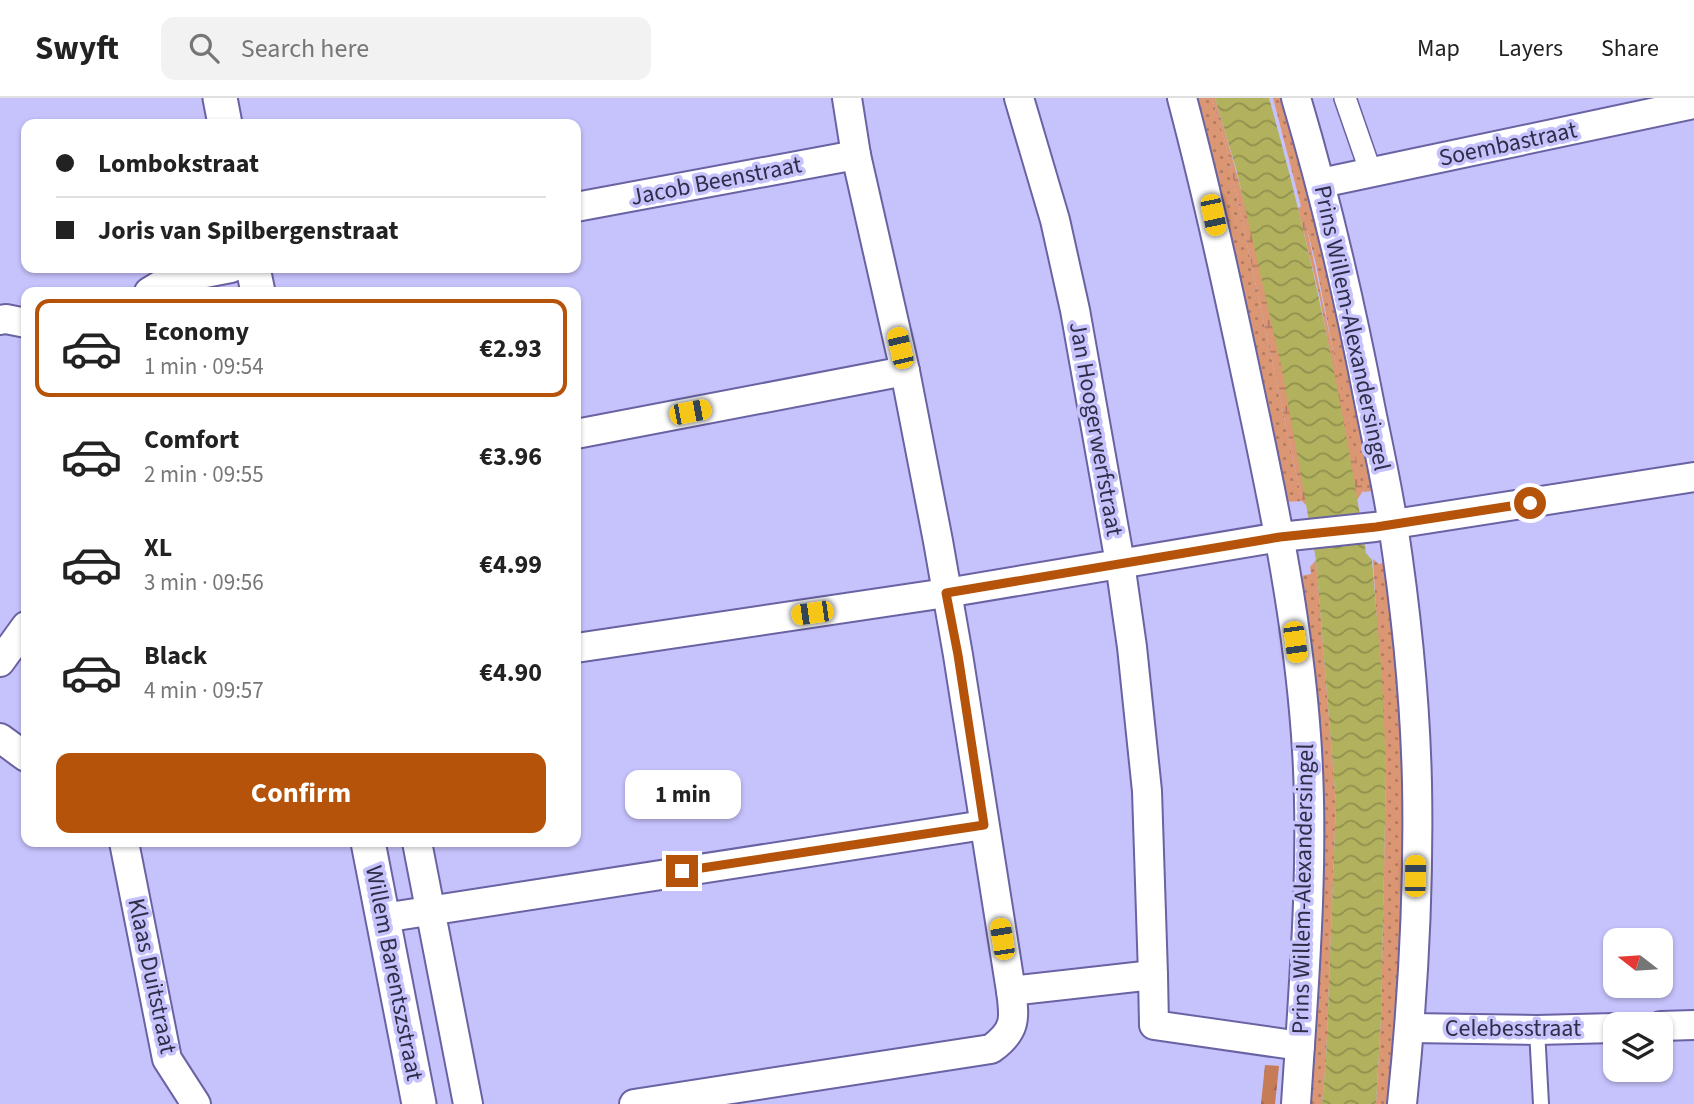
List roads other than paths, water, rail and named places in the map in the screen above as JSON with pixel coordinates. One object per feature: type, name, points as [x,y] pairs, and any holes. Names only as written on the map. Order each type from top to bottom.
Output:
[{"type":"street","points":[[220,98],[224,119]]},
{"type":"street","points":[[634,1104],[991,1049],[1004,1040],[1013,1024],[1011,991],[958,655],[905,371],[856,155],[847,98]]},
{"type":"street","name":"Jan Hoogerwerfstraat","points":[[1019,98],[1055,220],[1075,310],[1120,564],[1147,790],[1154,1025],[1300,1046]]},
{"type":"street","name":"Prins Willem-Alexandersingel","points":[[1182,98],[1292,536],[1306,736],[1309,840],[1306,944],[1296,1104]]},
{"type":"street","name":"Prins Willem-Alexandersingel","points":[[1296,98],[1321,183],[1362,366],[1384,526],[1409,658],[1417,783],[1410,1028],[1402,1104]]},
{"type":"street","points":[[1345,98],[1371,173]]},
{"type":"street","name":"Soembastraat","points":[[1321,183],[1694,104]]},
{"type":"street","name":"Jacob Beenstraat","points":[[581,206],[856,155]]},
{"type":"street","points":[[157,287],[169,280],[205,273]]},
{"type":"street","points":[[0,320],[21,322]]},
{"type":"street","points":[[581,433],[905,371]]},
{"type":"street","points":[[581,647],[946,593],[1292,536],[1384,526],[1694,477]]},
{"type":"street","points":[[0,662],[21,633]]},
{"type":"street","points":[[0,738],[21,753]]},
{"type":"street","points":[[383,918],[984,825]]},
{"type":"street","name":"Klaas Duitstraat","points":[[125,847],[167,1059],[196,1104]]},
{"type":"street","name":"Willem Barentszstraat","points":[[369,847],[419,1104]]},
{"type":"street","name":"Willem Barentszstraat","points":[[418,847],[468,1104]]},
{"type":"street","points":[[1011,991],[1153,975]]},
{"type":"street","points":[[1673,1026],[1694,1026]]},
{"type":"street","name":"Celebesstraat","points":[[1410,1028],[1603,1028]]},
{"type":"lane","points":[[1537,1030],[1542,1104]]},
{"type":"water","points":[[1215,98],[1269,98],[1312,267],[1347,438],[1366,553],[1372,560],[1382,678],[1386,770],[1381,1018],[1376,1104],[1322,1104],[1336,803],[1316,560],[1281,365],[1237,172]]}]
